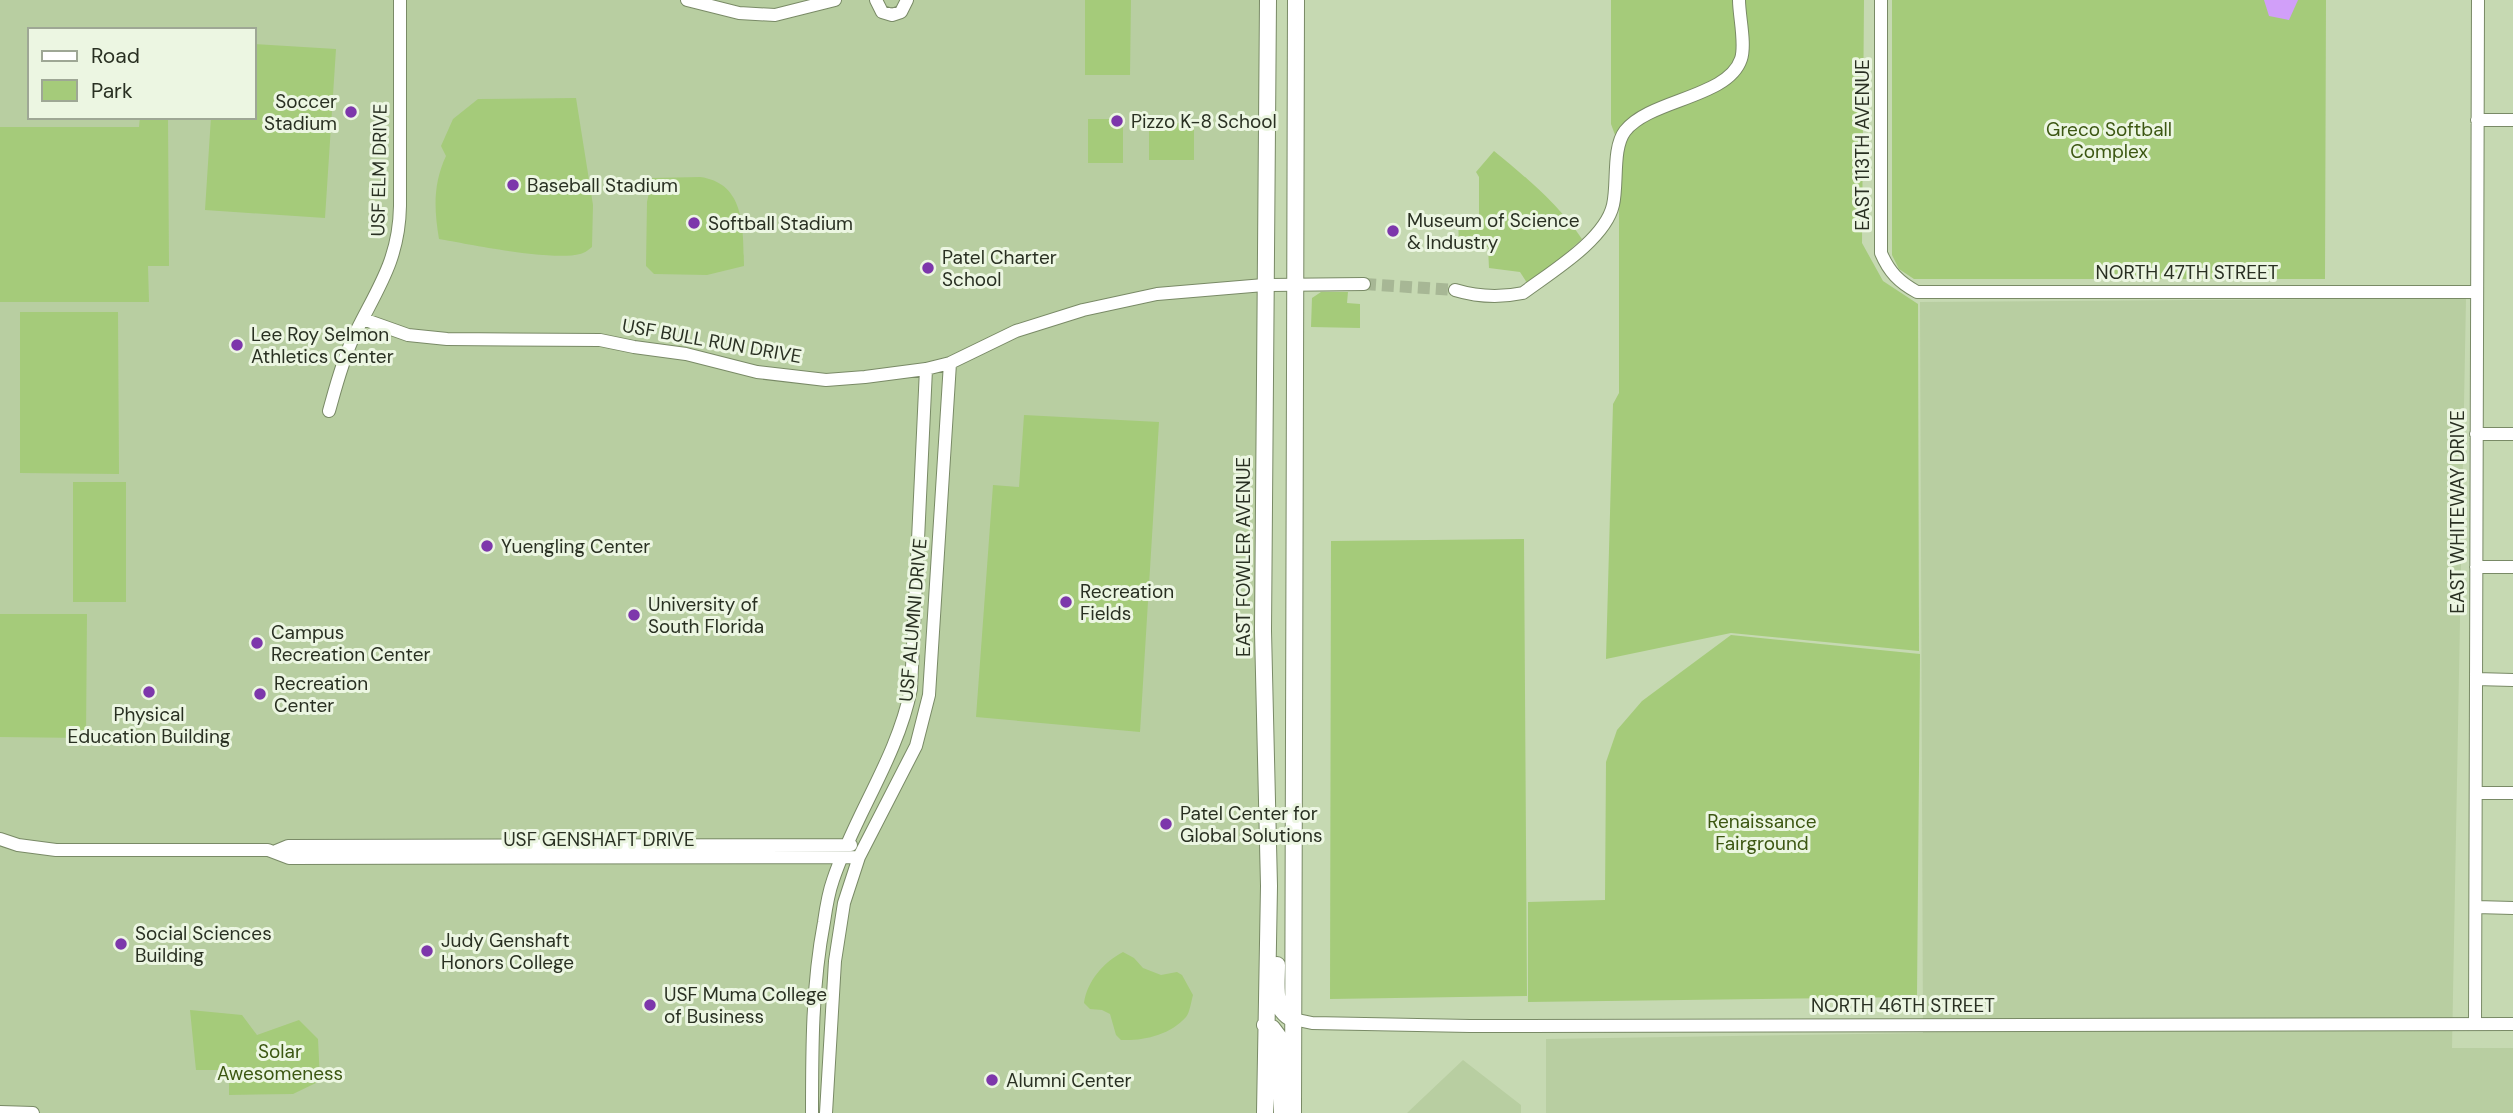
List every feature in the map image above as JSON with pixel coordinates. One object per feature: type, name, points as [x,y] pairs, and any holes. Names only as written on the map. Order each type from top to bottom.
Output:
[{"type":"main road","name":"EAST FOWLER AVENUE","points":[[1265,1113],[1269,886],[1263,631],[1268,0]]},
{"type":"main road","points":[[1293,1113],[1296,0]]},
{"type":"main road","points":[[1269,886],[1274,909],[1280,1009],[1293,1019]]},
{"type":"main road","points":[[1265,1025],[1273,1028],[1278,1036],[1282,1113]]},
{"type":"street","name":"USF ELM DRIVE","points":[[329,411],[342,362],[388,271],[400,227],[400,0]]},
{"type":"street","points":[[687,0],[738,13],[775,15],[835,0]]},
{"type":"street","points":[[876,0],[882,12],[891,15],[901,12],[908,0]]},
{"type":"street","points":[[1455,290],[1475,296],[1510,296],[1523,293],[1589,242],[1603,226],[1613,206],[1619,144],[1626,131],[1661,108],[1716,85],[1731,73],[1741,59],[1740,0]]},
{"type":"street","name":"EAST 113TH AVENUE","points":[[1881,0],[1881,253],[1887,267],[1901,283]]},
{"type":"street","name":"EAST WHITEWAY DRIVE","points":[[2475,1024],[2478,0]]},
{"type":"street","points":[[2477,120],[2513,120]]},
{"type":"street","name":"NORTH 47TH STREET","points":[[1901,283],[1917,292],[2476,292]]},
{"type":"street","name":"USF BULL RUN DRIVE","points":[[363,318],[408,335],[437,338],[600,340],[686,354],[783,376],[849,379],[926,369],[950,363],[1016,331],[1083,310],[1157,294],[1264,285],[1364,284]]},
{"type":"street","name":"USF ALUMNI DRIVE","points":[[826,1113],[838,934],[844,903],[859,857],[916,746],[929,695],[950,363]]},
{"type":"street","name":"USF ALUMNI DRIVE","points":[[813,1113],[813,1023],[817,962],[830,890],[844,852],[900,733],[911,689],[926,369]]},
{"type":"street","points":[[2476,434],[2513,434]]},
{"type":"street","points":[[2476,567],[2513,567]]},
{"type":"street","points":[[2476,680],[2513,680]]},
{"type":"street","points":[[2476,793],[2513,793]]},
{"type":"street","name":"USF GENSHAFT DRIVE","points":[[0,839],[18,845],[56,850],[276,851],[289,858],[339,852],[844,852],[859,857]]},
{"type":"street","points":[[844,852],[866,844]]},
{"type":"street","points":[[2476,907],[2513,908]]},
{"type":"street","name":"NORTH 46TH STREET","points":[[1293,1019],[1311,1023],[1470,1026],[2513,1024]]},
{"type":"street","points":[[0,1112],[33,1113]]},
{"type":"shaded area","name":"University of South Florida","points":[[0,0],[1269,0],[1266,1113],[0,1113]]},
{"type":"shaded area","points":[[2264,0],[2298,0],[2289,20],[2269,16]]},
{"type":"shaded area","points":[[2466,298],[2452,1048],[2513,1048],[2513,1113],[1546,1113],[1546,1039],[1923,1033],[1920,302]]},
{"type":"shaded area","points":[[1463,1060],[1521,1105],[1521,1113],[1407,1113]]},
{"type":"green space","points":[[1085,0],[1131,0],[1130,75],[1085,75]]},
{"type":"green space","points":[[1611,0],[1864,0],[1862,243],[1883,281],[1918,304],[1919,651],[1731,633],[1606,659],[1613,404],[1619,393],[1619,213],[1622,154],[1611,124]]},
{"type":"green space","name":"Greco Softball Complex","points":[[1892,0],[2326,0],[2325,279],[1914,279],[1899,269],[1892,255]]},
{"type":"green space","points":[[256,44],[336,49],[325,218],[205,210],[211,119],[256,119]]},
{"type":"green space","name":"Baseball Stadium","points":[[576,98],[593,205],[592,247],[583,253],[554,256],[439,239],[436,197],[446,156],[441,146],[453,119],[478,99]]},
{"type":"green space","points":[[140,119],[168,119],[169,266],[148,266],[149,302],[0,302],[0,127],[139,127]]},
{"type":"green space","points":[[1088,119],[1123,119],[1123,163],[1088,163]]},
{"type":"green space","points":[[1149,123],[1194,123],[1194,160],[1149,160]]},
{"type":"green space","points":[[1494,151],[1552,203],[1582,239],[1529,286],[1520,272],[1489,268],[1488,247],[1459,246],[1458,218],[1479,217],[1479,177],[1476,172]]},
{"type":"green space","name":"Softball Stadium","points":[[700,177],[715,181],[726,188],[734,198],[742,224],[744,266],[707,275],[654,274],[646,266],[647,202],[652,178]]},
{"type":"green space","points":[[1321,292],[1348,292],[1347,303],[1360,304],[1360,328],[1311,327],[1312,298]]},
{"type":"green space","points":[[20,312],[118,312],[119,474],[20,473]]},
{"type":"green space","name":"Recreation Fields","points":[[1024,415],[1159,422],[1140,732],[976,717],[993,485],[1019,487]]},
{"type":"green space","points":[[73,482],[126,482],[126,602],[73,602]]},
{"type":"green space","points":[[1524,539],[1527,996],[1330,999],[1331,541]]},
{"type":"green space","points":[[0,614],[87,614],[86,738],[0,737]]},
{"type":"green space","name":"Renaissance Fairground","points":[[1731,635],[1920,654],[1917,997],[1528,1002],[1528,902],[1605,900],[1606,762],[1617,730],[1642,701]]},
{"type":"green space","points":[[1123,952],[1134,958],[1143,968],[1161,975],[1177,972],[1182,975],[1193,995],[1187,1015],[1180,1023],[1156,1036],[1121,1040],[1116,1035],[1110,1014],[1090,1009],[1084,1003],[1089,987],[1098,973],[1109,961]]},
{"type":"green space","name":"Solar Awesomeness","points":[[190,1010],[242,1015],[257,1035],[299,1020],[318,1039],[320,1081],[293,1094],[229,1095],[229,1070],[196,1070]]},
{"type":"tunnel","points":[[1364,284],[1455,290]]},
{"type":"place","name":"Soccer Stadium","points":[[351,112]]},
{"type":"place","name":"Pizzo K-8 School","points":[[1117,121]]},
{"type":"place","name":"Baseball Stadium","points":[[513,185]]},
{"type":"place","name":"Softball Stadium","points":[[694,223]]},
{"type":"place","name":"Museum of Science & Industry","points":[[1393,231]]},
{"type":"place","name":"Patel Charter School","points":[[928,268]]},
{"type":"place","name":"Lee Roy Selmon Athletics Center","points":[[237,345]]},
{"type":"place","name":"Yuengling Center","points":[[487,546]]},
{"type":"place","name":"Recreation Fields","points":[[1066,602]]},
{"type":"place","name":"University of South Florida","points":[[634,615]]},
{"type":"place","name":"Campus Recreation Center","points":[[257,643]]},
{"type":"place","name":"Physical Education Building","points":[[149,692]]},
{"type":"place","name":"Recreation Center","points":[[260,694]]},
{"type":"place","name":"Patel Center for Global Solutions","points":[[1166,824]]},
{"type":"place","name":"Social Sciences Building","points":[[121,944]]},
{"type":"place","name":"Judy Genshaft Honors College","points":[[427,951]]},
{"type":"place","name":"USF Muma College of Business","points":[[650,1005]]},
{"type":"place","name":"Alumni Center","points":[[992,1080]]}]
